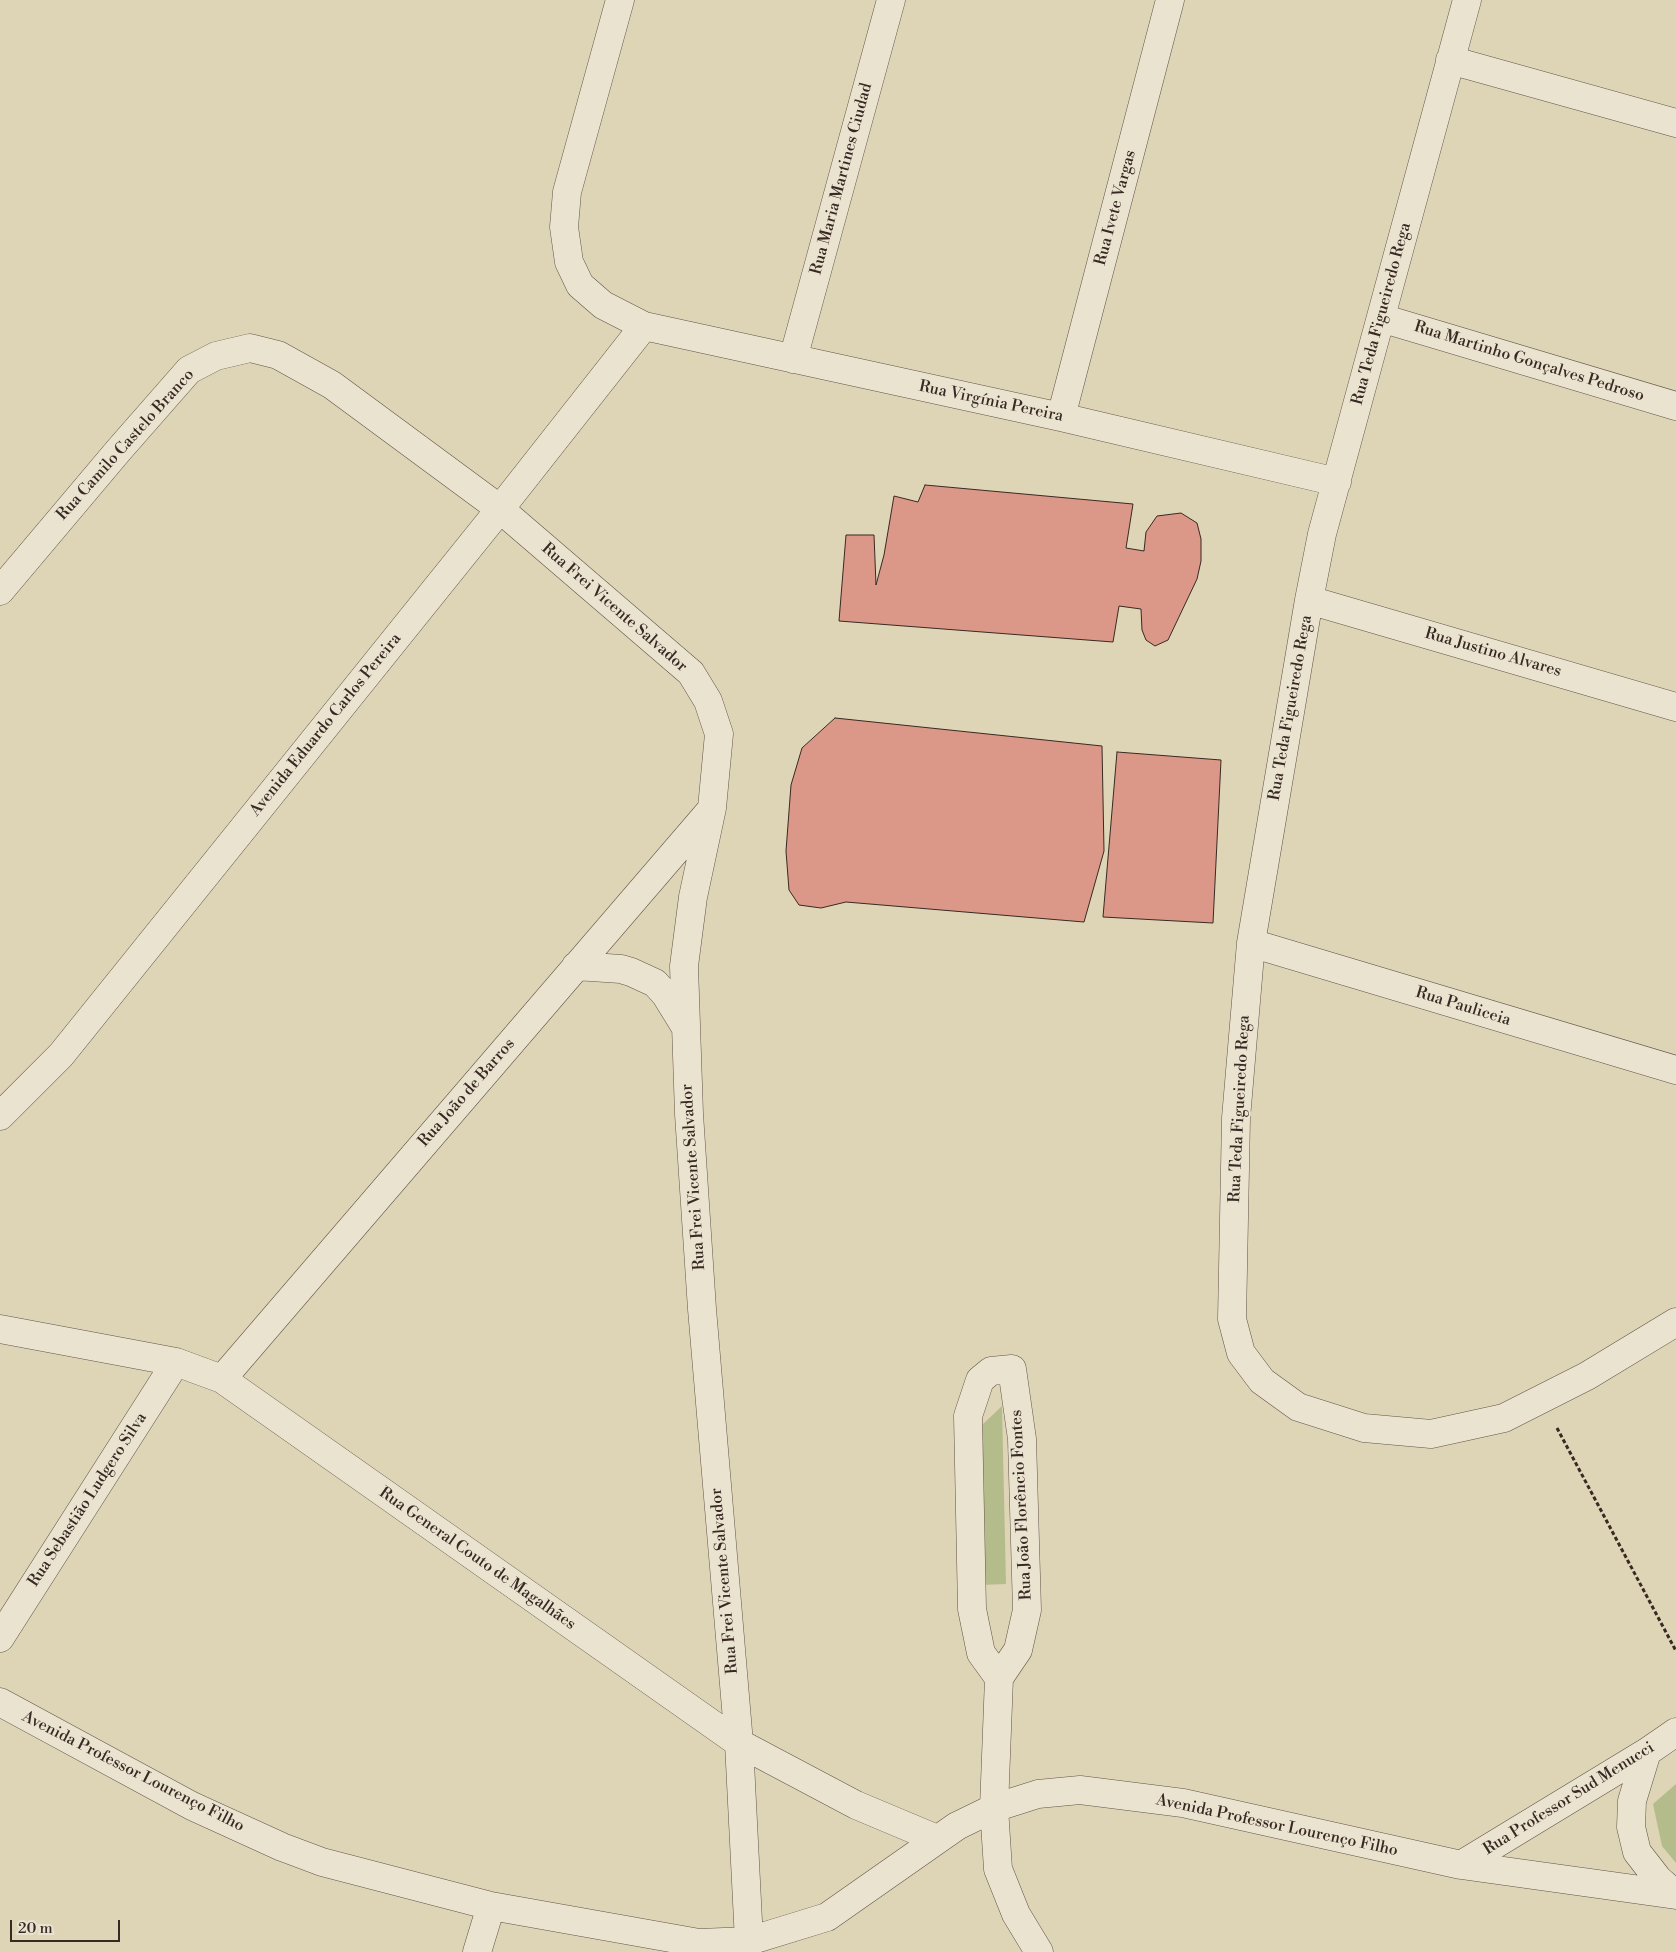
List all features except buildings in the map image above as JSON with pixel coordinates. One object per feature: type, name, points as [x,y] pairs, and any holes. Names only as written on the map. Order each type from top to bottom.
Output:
[{"type":"street","name":"Rua Virgínia Pereira","points":[[620,0],[567,192],[564,227],[569,262],[580,285],[602,305],[644,326],[1061,417],[1337,482]]},
{"type":"street","name":"Rua Maria Martines Ciudad","points":[[793,359],[891,0]]},
{"type":"street","name":"Rua Ivete Vargas","points":[[1061,417],[1170,0]]},
{"type":"street","name":"Rua Teda Figueiredo Rega","points":[[1467,0],[1322,534],[1309,600],[1251,943],[1236,1118],[1232,1320],[1241,1353],[1262,1381],[1298,1407],[1364,1428],[1431,1434],[1504,1418],[1587,1376],[1676,1322]]},
{"type":"street","points":[[1450,60],[1676,123]]},
{"type":"street","name":"Rua Martinho Gonçalves Pedroso","points":[[1381,318],[1676,406]]},
{"type":"street","name":"Avenida Eduardo Carlos Pereira","points":[[0,1116],[61,1054],[500,509],[644,326]]},
{"type":"street","name":"Rua Camilo Castelo Branco","points":[[0,591],[189,370],[216,356],[250,348],[278,355],[332,385],[500,509]]},
{"type":"street","name":"Rua Frei Vicente Salvador","points":[[500,509],[690,673],[708,701],[719,734],[712,808],[693,896],[684,966],[689,1114],[702,1309],[739,1743],[749,1941]]},
{"type":"street","name":"Rua Justino Alvares","points":[[1309,600],[1676,707]]},
{"type":"street","name":"Rua João de Barros","points":[[222,1379],[712,808]]},
{"type":"street","name":"Rua Pauliceia","points":[[1251,943],[1676,1070]]},
{"type":"street","points":[[576,966],[621,969],[655,983],[665,994],[687,1030]]},
{"type":"street","name":"Rua General Couto de Magalhães","points":[[0,1329],[176,1362],[222,1379],[739,1743],[856,1804],[936,1839]]},
{"type":"street","name":"Rua Sebastião Ludgero Silva","points":[[0,1638],[176,1362]]},
{"type":"street","name":"Rua João Florêncio Fontes","points":[[1012,1369],[1022,1439],[1027,1610],[1018,1650],[999,1678],[981,1653],[972,1609],[968,1416],[980,1380],[990,1371],[1012,1369]]},
{"type":"street","points":[[999,1678],[994,1808],[998,1869],[1016,1914],[1039,1952]]},
{"type":"street","name":"Avenida Professor Lourenço Filho","points":[[0,1702],[192,1806],[282,1847],[322,1862],[491,1906],[699,1943],[749,1941],[827,1916],[957,1826],[994,1808],[1038,1794],[1080,1790],[1183,1803],[1461,1865],[1676,1895]]},
{"type":"street","name":"Rua Professor Sud Menucci","points":[[1461,1865],[1647,1752],[1676,1732]]},
{"type":"street","points":[[1647,1752],[1632,1801],[1631,1827],[1637,1852],[1658,1879],[1676,1895]]},
{"type":"street","points":[[477,1952],[491,1906]]},
{"type":"path","points":[[1541,1399],[1676,1651]]},
{"type":"green space","points":[[1002,1406],[1006,1584],[981,1585],[976,1445],[982,1425]]},
{"type":"green space","points":[[1676,1784],[1676,1863],[1662,1846],[1653,1804]]}]
